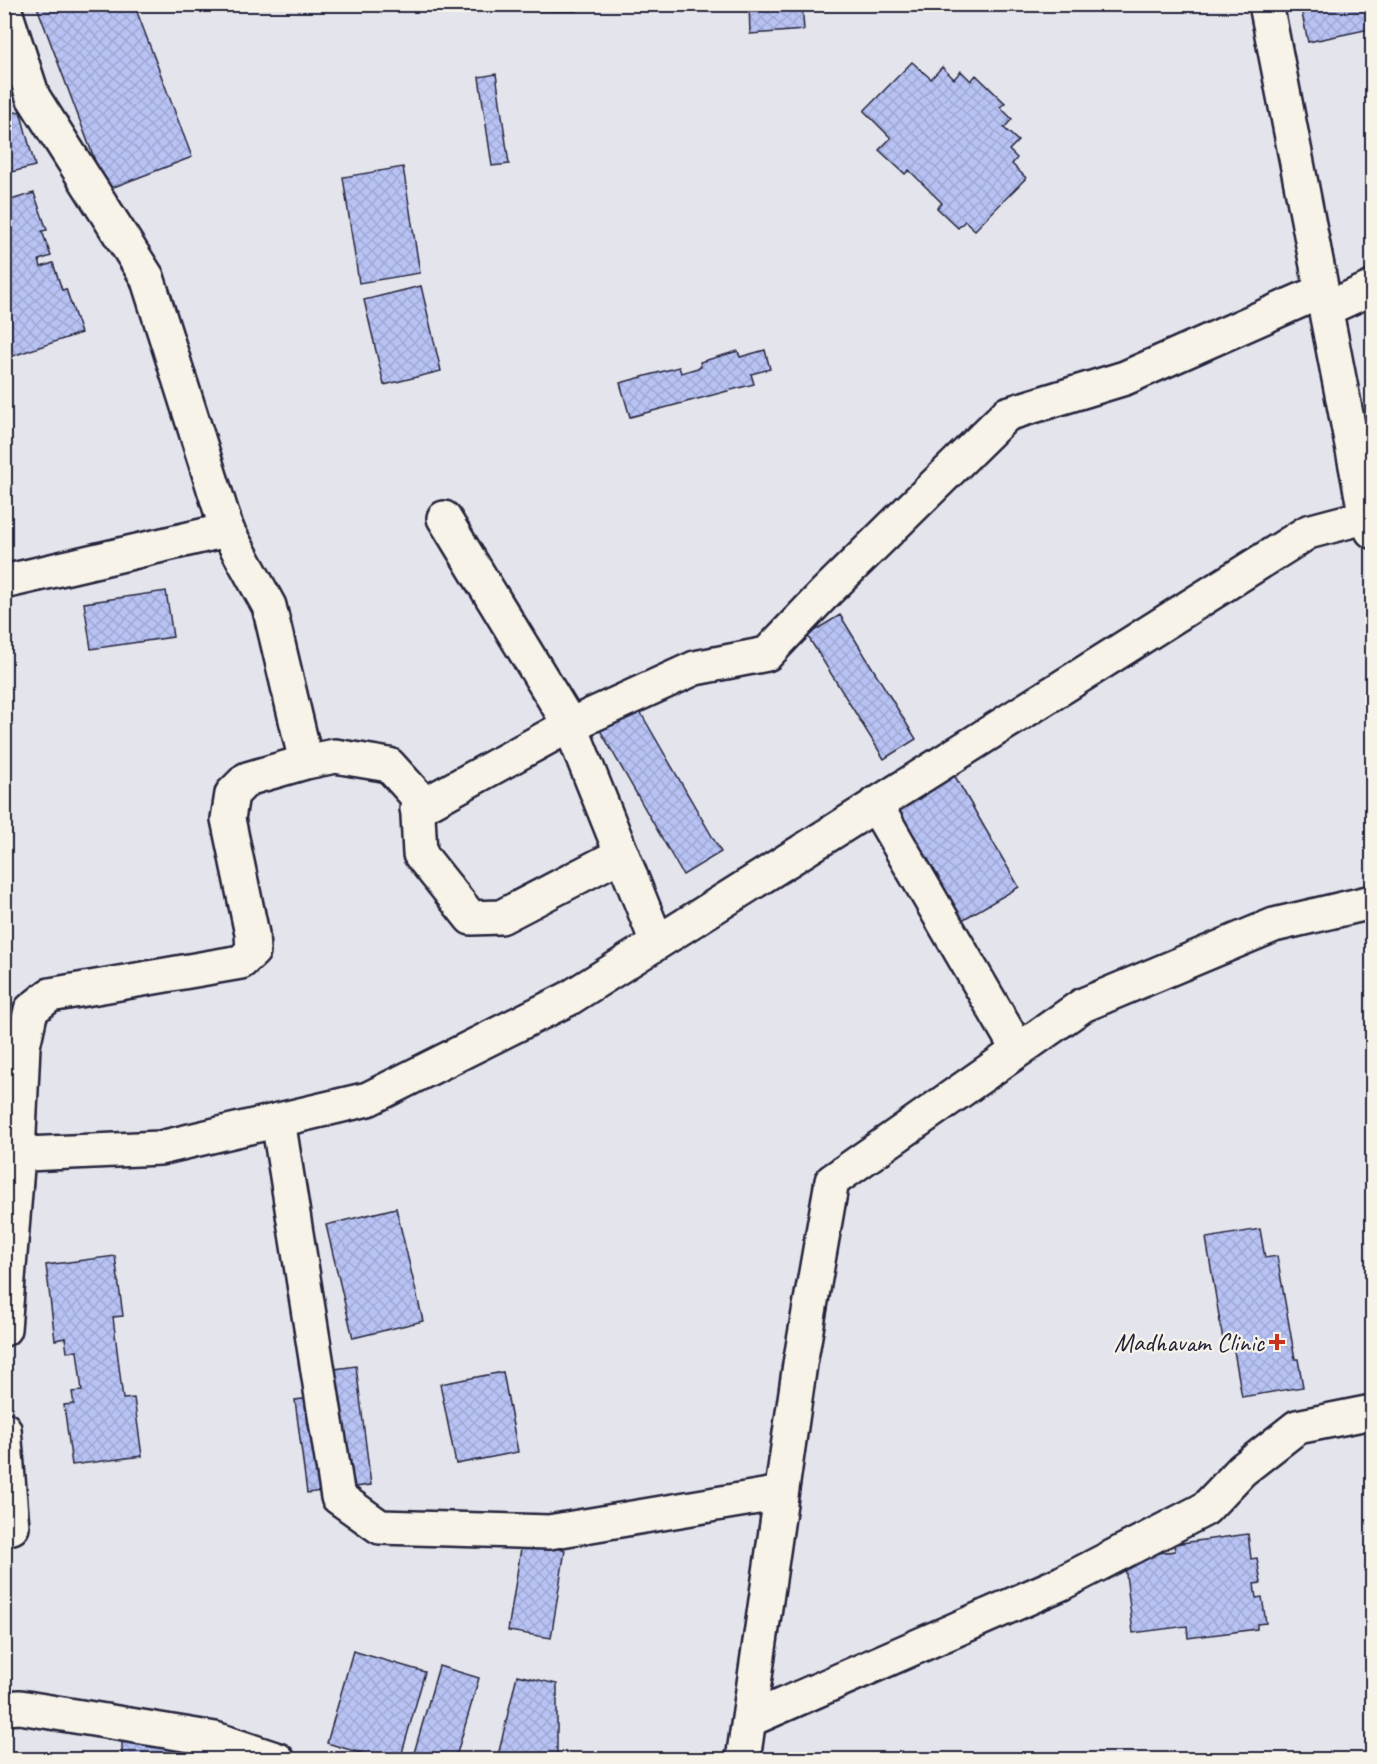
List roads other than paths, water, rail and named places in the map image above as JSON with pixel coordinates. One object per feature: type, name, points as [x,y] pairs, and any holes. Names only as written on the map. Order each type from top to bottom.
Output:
[{"type":"street","points":[[11,1155],[160,1148],[368,1100],[568,999],[1308,532],[1370,521],[1266,4]]},
{"type":"street","points":[[4,8],[33,97],[147,277],[227,530],[268,606],[306,762]]},
{"type":"street","points":[[417,809],[570,725],[695,668],[767,654],[1007,414],[1125,378],[1324,300],[1372,288]]},
{"type":"street","points":[[444,518],[570,725],[657,942]]},
{"type":"street","points":[[4,582],[227,530]]},
{"type":"street","points":[[4,1329],[11,1155],[22,1046],[31,1010],[50,995],[241,962],[253,951],[252,934],[228,819],[232,794],[247,779],[335,756],[389,765],[417,796],[420,854],[471,918],[501,917],[622,854]]},
{"type":"street","points":[[875,804],[1018,1050]]},
{"type":"street","points":[[744,1760],[800,1364],[832,1181],[1083,1005],[1274,925],[1372,902]]},
{"type":"street","points":[[278,1120],[338,1497],[380,1527],[549,1532],[781,1493]]},
{"type":"street","points":[[749,1720],[1062,1583],[1205,1509],[1242,1470],[1298,1427],[1372,1412]]},
{"type":"street","points":[[4,1429],[12,1527],[4,1529]]},
{"type":"street","points":[[12,1708],[215,1739],[278,1760]]},
{"type":"place","name":"Madhavam Clinic","points":[[1277,1342]]}]
